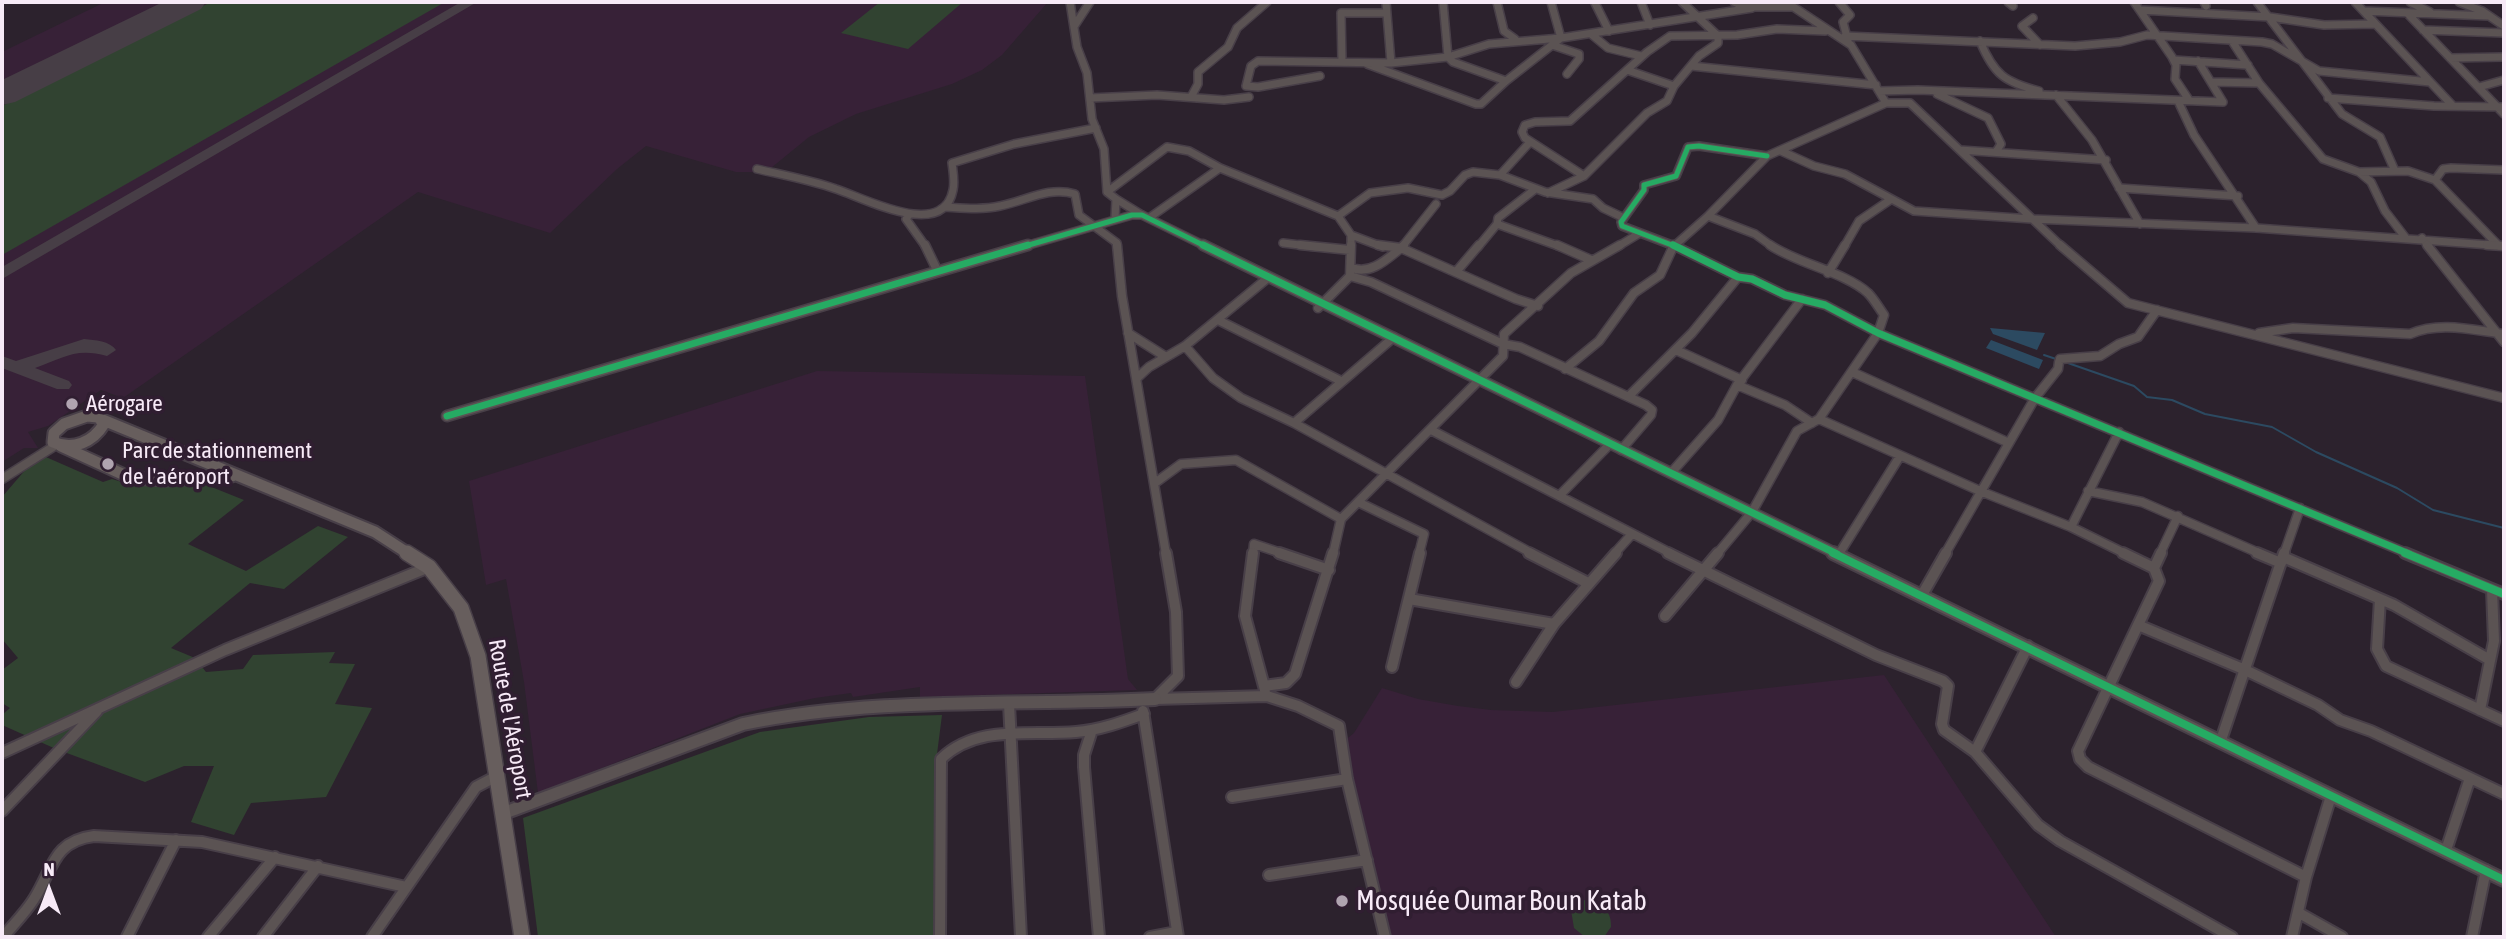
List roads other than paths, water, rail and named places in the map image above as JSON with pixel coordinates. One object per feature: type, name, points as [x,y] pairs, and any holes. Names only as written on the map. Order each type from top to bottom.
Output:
[{"type":"main road","name":"Route de l'Aéroport","points":[[236,476],[165,480],[131,478],[59,446],[53,442],[54,433],[71,420],[94,416],[375,532],[429,567],[461,608],[478,656],[522,937]]},
{"type":"main road","points":[[59,446],[76,445],[92,438],[102,429],[103,420]]},
{"type":"street","points":[[1070,2],[1077,47],[1087,73],[1092,119],[1104,149],[1107,192],[1145,217],[1269,277],[1320,306],[1394,337],[2504,880]]},
{"type":"street","points":[[1075,25],[1090,2]]},
{"type":"street","points":[[1191,97],[1198,84],[1198,72],[1228,47],[1237,28],[1267,2]]},
{"type":"street","points":[[1386,2],[1391,63]]},
{"type":"street","points":[[1443,2],[1448,57],[1453,62],[1506,80]]},
{"type":"street","points":[[1497,2],[1504,31],[1515,39]]},
{"type":"street","points":[[1551,2],[1560,38]]},
{"type":"street","points":[[1641,2],[1650,25]]},
{"type":"street","points":[[1548,193],[1584,176],[1647,113],[1667,101],[1674,86],[1699,56],[1718,43],[1718,36],[1682,2]]},
{"type":"street","points":[[1734,2],[1752,8]]},
{"type":"street","points":[[1839,2],[1850,15],[1843,22],[1845,36],[1886,103]]},
{"type":"street","points":[[2134,2],[2174,60],[2175,82],[2189,100]]},
{"type":"street","points":[[2257,2],[2305,65]]},
{"type":"street","points":[[2356,2],[2452,105]]},
{"type":"street","points":[[2410,2],[2434,14]]},
{"type":"street","points":[[2459,2],[2504,26]]},
{"type":"street","points":[[1595,3],[1609,31]]},
{"type":"street","points":[[1320,76],[1258,87],[1246,86],[1251,66],[1255,62],[1391,63],[1448,57],[1515,39],[1537,40],[1591,34],[1699,18],[1767,4],[1788,4],[1851,45]]},
{"type":"street","points":[[2140,10],[2270,18],[2323,25],[2375,24]]},
{"type":"street","points":[[2364,11],[2489,16]]},
{"type":"street","points":[[1342,62],[1342,13],[1385,13]]},
{"type":"street","points":[[2407,13],[2501,107],[2504,114]]},
{"type":"street","points":[[2033,18],[2022,26],[2040,44]]},
{"type":"street","points":[[1584,176],[1555,155],[1530,142],[1522,132],[1525,125],[1534,121],[1570,121],[1641,56],[1670,36],[1718,36],[1773,30],[1827,31]]},
{"type":"street","points":[[2423,30],[2504,33]]},
{"type":"street","points":[[1591,34],[1608,48],[1641,56]]},
{"type":"street","points":[[1845,36],[2075,46],[2156,35],[2272,44],[2315,71],[2430,82]]},
{"type":"street","points":[[1363,62],[1480,104],[1560,38]]},
{"type":"street","points":[[1537,40],[1579,54],[1579,59],[1567,75]]},
{"type":"street","points":[[1980,41],[1987,58],[2009,83],[2056,94],[2072,108],[2106,160],[2140,224]]},
{"type":"street","points":[[2232,41],[2259,83],[2323,159],[2359,172],[2371,182],[2385,211],[2405,237]]},
{"type":"street","points":[[2450,58],[2504,57]]},
{"type":"street","points":[[2174,60],[2248,65]]},
{"type":"street","points":[[1691,66],[1933,92],[2056,94],[2223,102],[2198,61]]},
{"type":"street","points":[[1294,62],[1295,80]]},
{"type":"street","points":[[1627,70],[1674,86]]},
{"type":"street","points":[[2315,71],[2328,98],[2342,114],[2380,137],[2395,171]]},
{"type":"street","points":[[2479,87],[2504,80]]},
{"type":"street","points":[[2212,82],[2259,83]]},
{"type":"street","points":[[1933,92],[1988,118],[2001,144],[1996,152]]},
{"type":"street","points":[[1090,98],[1123,95],[1224,100],[1249,97]]},
{"type":"street","points":[[2328,98],[2501,107]]},
{"type":"street","points":[[2178,101],[2203,150],[2238,196],[2256,228]]},
{"type":"street","points":[[1565,369],[1599,341],[1634,293],[1660,275],[1674,245],[1709,216],[1767,156],[1886,103],[1910,103],[2032,219],[2128,303],[2504,398]]},
{"type":"street","points":[[946,207],[954,188],[953,163],[1014,144],[1096,128]]},
{"type":"street","points":[[1500,175],[1530,142]]},
{"type":"street","points":[[1767,156],[1699,146],[1688,147],[1676,176],[1644,185],[1644,190],[1621,222],[1622,226],[1674,245],[1684,253],[1738,277],[1752,279],[1825,305],[1878,333],[2504,594]]},
{"type":"street","points":[[1107,192],[1167,147],[1189,151],[1220,168],[1338,216],[1350,235],[1351,272]]},
{"type":"street","points":[[1781,150],[1814,166],[1845,174],[1914,211],[2032,219],[2256,228],[2422,238],[2502,246]]},
{"type":"street","points":[[1960,150],[2106,160]]},
{"type":"street","points":[[2435,180],[2443,169],[2455,167],[2479,166],[2504,170]]},
{"type":"street","points":[[447,416],[1115,219],[1132,215],[1145,217],[1220,168]]},
{"type":"street","points":[[757,169],[834,188],[909,215],[925,215],[946,207],[999,206],[1050,191],[1066,190],[1075,194],[1077,210],[1091,226],[1117,243],[1128,333],[1176,612],[1179,657],[1178,676],[1149,700],[1143,714],[1177,935],[1150,937]]},
{"type":"street","points":[[1338,216],[1370,193],[1408,188],[1442,195],[1450,191],[1465,175],[1474,172],[1500,175],[1534,190],[1574,199],[1593,199],[1603,208],[1624,218]]},
{"type":"street","points":[[2359,172],[2420,173],[2435,180],[2502,246]]},
{"type":"street","points":[[1210,176],[1251,180]]},
{"type":"street","points":[[2119,188],[2238,196]]},
{"type":"street","points":[[1456,272],[1497,224],[1498,218],[1534,190]]},
{"type":"street","points":[[1115,219],[1116,199]]},
{"type":"street","points":[[1828,273],[1859,221],[1890,200]]},
{"type":"street","points":[[1320,306],[1351,272],[1367,271],[1401,248],[1415,234],[1436,204]]},
{"type":"street","points":[[909,215],[906,219],[925,246],[938,272]]},
{"type":"street","points":[[1665,616],[1752,512],[1797,431],[1816,421],[1878,333],[1884,315],[1870,294],[1857,285],[1785,255],[1755,234],[1709,216]]},
{"type":"street","points":[[1497,224],[1549,241],[1591,260]]},
{"type":"street","points":[[504,813],[743,724],[775,716],[807,711],[888,706],[1149,700],[1266,691],[1286,683],[1295,674],[1329,570],[1341,519],[1503,356],[1504,334],[1538,306],[1571,273],[1640,233]]},
{"type":"street","points":[[1350,235],[1387,248],[1401,248],[1538,306]]},
{"type":"street","points":[[2422,238],[2501,334],[2504,342]]},
{"type":"street","points":[[1283,243],[1350,250]]},
{"type":"street","points":[[1351,272],[1503,344],[1520,346],[1565,369],[1629,396],[1652,410],[1651,415],[1622,450]]},
{"type":"street","points":[[1137,378],[1185,346],[1269,277]]},
{"type":"street","points":[[1629,396],[1676,349],[1738,277]]},
{"type":"street","points":[[1671,473],[1718,420],[1740,382],[1802,299]]},
{"type":"street","points":[[1922,595],[2035,398],[2053,376],[2059,360],[2100,356],[2137,337],[2157,310]]},
{"type":"street","points":[[1218,320],[1339,380]]},
{"type":"street","points":[[2254,334],[2293,328],[2410,334],[2426,327],[2441,326],[2501,334]]},
{"type":"street","points":[[1128,333],[1166,357]]},
{"type":"street","points":[[1294,423],[1339,380],[1394,337]]},
{"type":"street","points":[[1185,346],[1213,379],[1241,398],[1294,423],[1463,518],[1588,583]]},
{"type":"street","points":[[1676,349],[1816,421],[2071,527],[2154,569],[2159,581],[2078,751],[2080,759],[2088,767],[2306,877]]},
{"type":"street","points":[[1852,372],[2009,443]]},
{"type":"street","points":[[1431,430],[1704,571],[1876,655],[1942,681],[1948,685],[1942,728],[1975,752],[2038,825],[2060,841],[2232,937]]},
{"type":"street","points":[[2071,527],[2119,432]]},
{"type":"street","points":[[1559,496],[1610,444]]},
{"type":"street","points":[[2,479],[59,446]]},
{"type":"street","points":[[1839,554],[1900,456]]},
{"type":"street","points":[[1155,483],[1181,464],[1236,460],[1341,519]]},
{"type":"street","points":[[2088,491],[2143,502],[2380,599],[2490,660]]},
{"type":"street","points":[[1359,502],[1424,534],[1392,667]]},
{"type":"street","points":[[2221,740],[2243,668],[2300,508]]},
{"type":"street","points":[[2154,569],[2178,516]]},
{"type":"street","points":[[1516,682],[1555,624],[1632,534]]},
{"type":"street","points":[[1329,570],[1254,544],[1245,616],[1266,691],[1339,726],[1347,779],[1385,937]]},
{"type":"street","points":[[5,748],[225,650],[429,567]]},
{"type":"street","points":[[2480,710],[2494,641],[2492,590]]},
{"type":"street","points":[[1409,599],[1555,624]]},
{"type":"street","points":[[2380,599],[2377,649],[2386,666],[2504,721]]},
{"type":"street","points":[[2138,625],[2243,668],[2318,705],[2340,720],[2504,794]]},
{"type":"street","points":[[1975,752],[2028,646]]},
{"type":"street","points":[[1009,704],[1021,937]]},
{"type":"street","points":[[2,811],[100,707]]},
{"type":"street","points":[[940,937],[941,759],[946,751],[958,745],[1010,732],[1092,730],[1143,714]]},
{"type":"street","points":[[1092,730],[1084,755],[1084,767],[1099,937]]},
{"type":"street","points":[[372,937],[476,788],[497,776]]},
{"type":"street","points":[[1232,797],[1347,779]]},
{"type":"street","points":[[2446,850],[2470,779]]},
{"type":"street","points":[[2292,937],[2306,877],[2331,796]]},
{"type":"street","points":[[3,937],[34,898],[66,844],[79,838],[94,836],[202,842],[406,887]]},
{"type":"street","points":[[127,937],[176,840]]},
{"type":"street","points":[[208,937],[275,857]]},
{"type":"street","points":[[1269,875],[1367,860]]},
{"type":"street","points":[[263,937],[318,866]]},
{"type":"street","points":[[2472,937],[2486,870]]},
{"type":"street","points":[[2299,913],[2342,937]]},
{"type":"water","points":[[1990,328],[2045,333],[2037,350],[1993,334]]},
{"type":"water","points":[[1991,340],[2043,360],[2039,369],[1986,348]]},
{"type":"waterway","points":[[2044,355],[2056,359]]},
{"type":"waterway","points":[[2065,362],[2134,386],[2147,397],[2172,400],[2205,414],[2272,427],[2316,452],[2397,488],[2433,510],[2504,528]]},
{"type":"place","name":"Aérogare","points":[[72,404]]},
{"type":"place","name":"Parc de stationnement de l'aéroport","points":[[108,464]]},
{"type":"place","name":"Mosquée Oumar Boun Katab","points":[[1342,901]]}]
